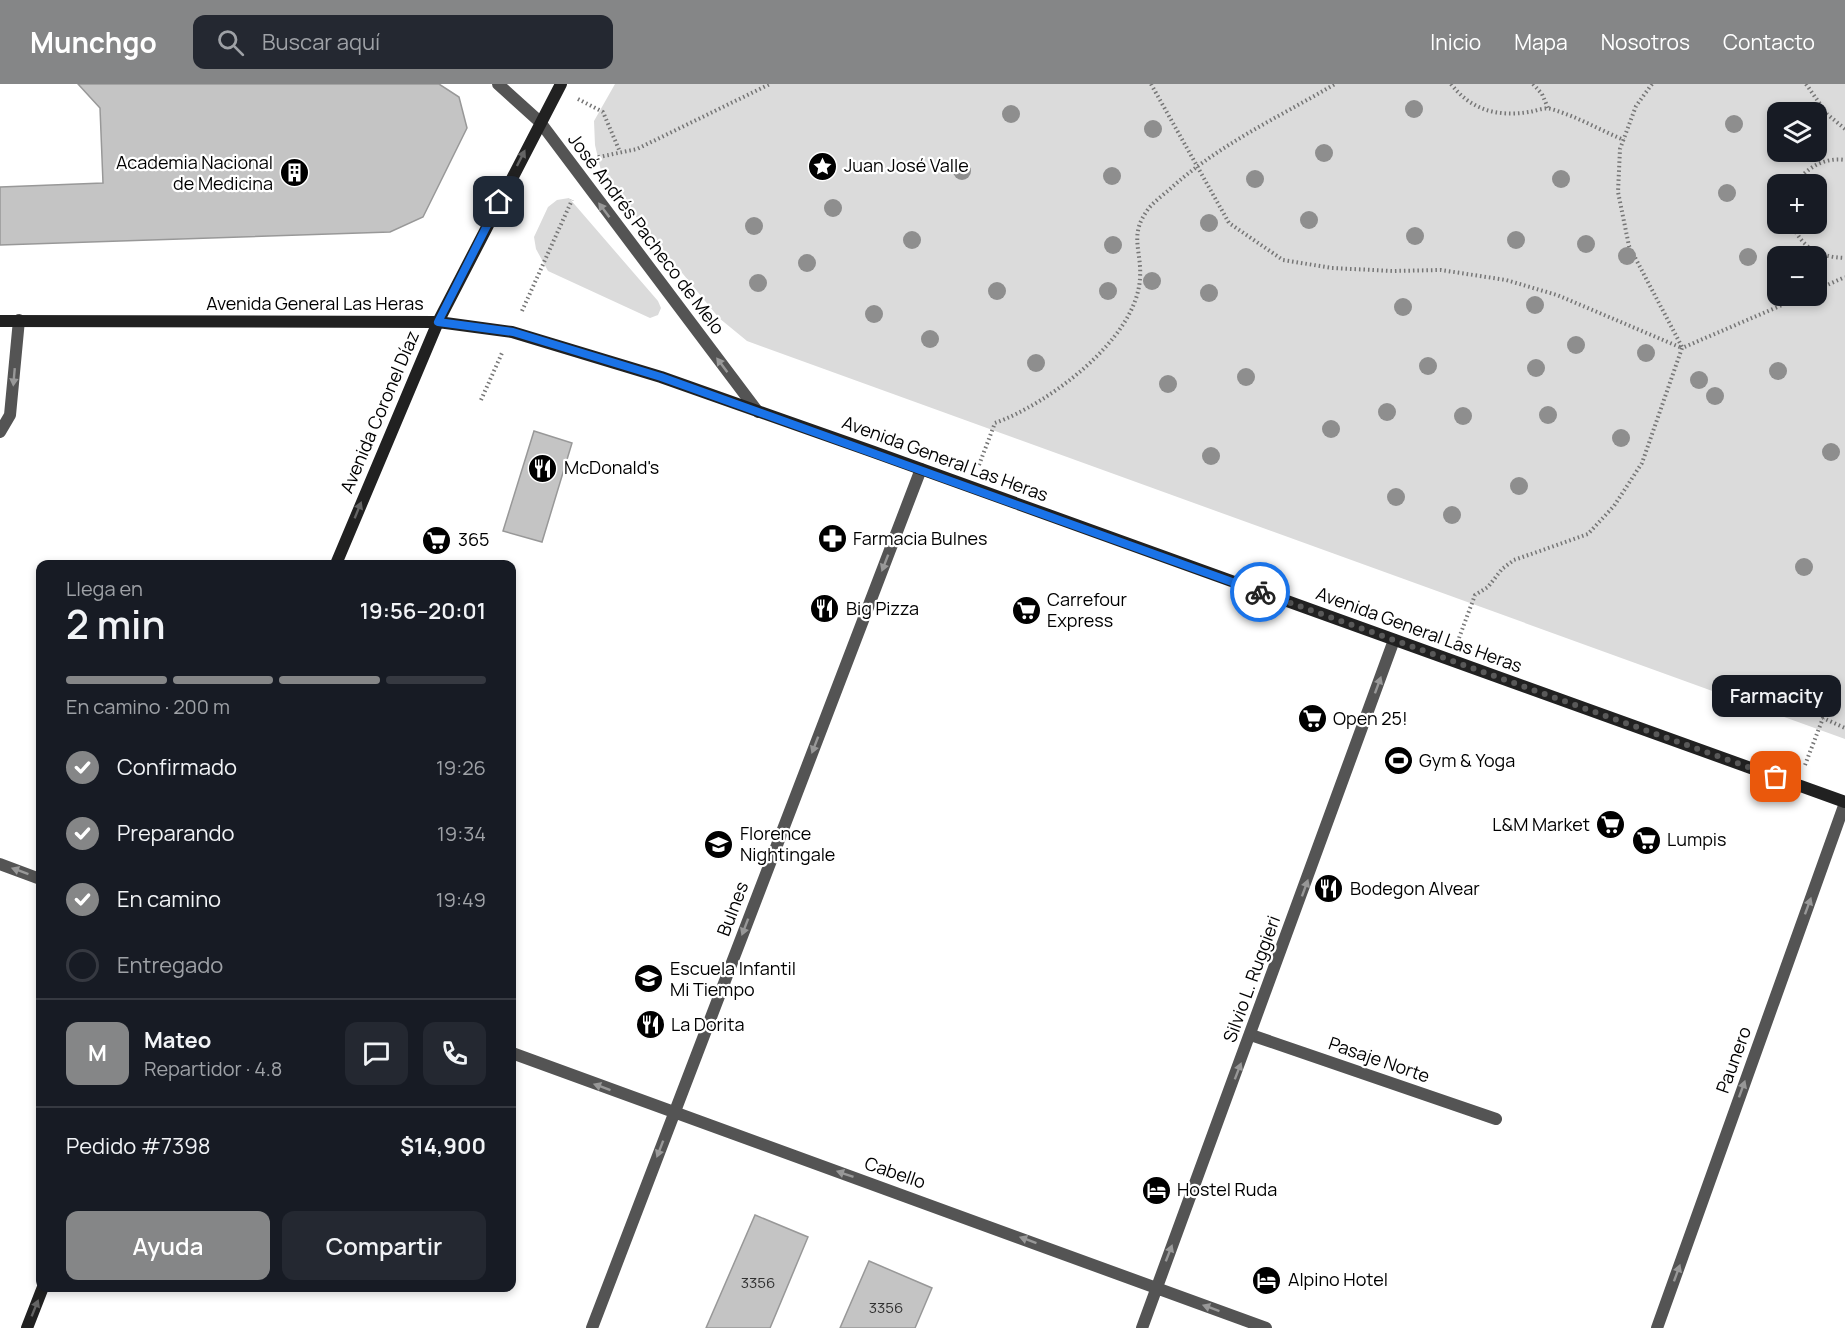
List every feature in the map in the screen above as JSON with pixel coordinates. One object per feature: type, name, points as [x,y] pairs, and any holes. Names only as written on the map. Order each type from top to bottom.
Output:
[{"type":"main road","name":"Avenida Coronel Díaz","points":[[338,560],[438,322],[560,86]]},
{"type":"main road","name":"Avenida General Las Heras","points":[[0,321],[438,322],[513,332],[661,377],[1845,802]]},
{"type":"main road","points":[[27,1328],[42,1292]]},
{"type":"street","name":"José Andrés Pacheco de Melo","points":[[498,84],[540,122],[582,182],[758,412]]},
{"type":"street","points":[[0,432],[10,415],[19,320]]},
{"type":"street","name":"Bulnes","points":[[592,1328],[921,469]]},
{"type":"street","name":"Silvio L. Ruggieri","points":[[1142,1328],[1394,640]]},
{"type":"street","name":"Paunero","points":[[1657,1328],[1845,802]]},
{"type":"street","points":[[0,864],[36,878]]},
{"type":"street","name":"Pasaje Norte","points":[[1251,1035],[1496,1119]]},
{"type":"street","name":"Cabello","points":[[516,1054],[1266,1328]]},
{"type":"path","points":[[481,400],[567,209],[599,158],[636,149],[770,84]]},
{"type":"path","points":[[1151,84],[1229,223],[1283,260],[1332,268],[1393,271],[1441,270],[1506,280],[1557,295],[1682,348],[1780,306]]},
{"type":"path","points":[[970,488],[995,423],[1036,403],[1112,342],[1131,312],[1140,278],[1135,241],[1149,208],[1197,164],[1335,84]]},
{"type":"path","points":[[1451,84],[1472,104],[1499,114],[1533,112],[1548,108],[1624,140]]},
{"type":"path","points":[[1533,84],[1542,94],[1548,108]]},
{"type":"path","points":[[1451,661],[1475,595],[1488,587],[1502,569],[1514,560],[1588,534],[1614,506],[1642,463],[1682,348],[1629,246],[1618,192],[1620,149],[1636,106],[1652,84]]},
{"type":"path","points":[[1806,84],[1827,114],[1845,129]]},
{"type":"path","points":[[560,86],[603,112],[620,152]]},
{"type":"path","points":[[1805,174],[1810,168],[1825,161],[1845,160]]},
{"type":"path","points":[[1797,234],[1812,251],[1828,257],[1845,258]]},
{"type":"path","points":[[1827,285],[1845,278]]},
{"type":"path","points":[[1798,785],[1823,718],[1845,728]]},
{"type":"shaded area","points":[[615,84],[1845,84],[1845,739],[747,341],[719,318],[602,175],[595,145],[594,121]]},
{"type":"shaded area","points":[[569,198],[658,301],[661,308],[658,315],[650,318],[548,271],[536,249],[534,237],[548,207],[557,200]]},
{"type":"building","name":"Academia Nacional de Medicina","points":[[78,84],[439,84],[459,97],[467,128],[423,217],[390,232],[0,245],[0,187],[103,183],[100,108]]},
{"type":"building","name":"McDonald's","points":[[534,431],[572,443],[542,542],[503,531]]},
{"type":"building","points":[[755,1215],[808,1237],[770,1328],[706,1328]]},
{"type":"building","points":[[869,1261],[932,1288],[915,1328],[840,1328]]},
{"type":"way so far","points":[[1260,592],[1776,777]]},
{"type":"place","name":"Juan José Valle","points":[[823,166]]},
{"type":"place","name":"Academia Nacional de Medicina","points":[[294,173]]},
{"type":"place","name":"McDonald's","points":[[543,468]]},
{"type":"place","name":"Farmacia Bulnes","points":[[832,539]]},
{"type":"place","name":"365","points":[[437,540]]},
{"type":"place","name":"Big Pizza","points":[[825,609]]},
{"type":"place","name":"Carrefour Express","points":[[1026,610]]},
{"type":"place","name":"Open 25!","points":[[1312,719]]},
{"type":"place","name":"Gym & Yoga","points":[[1398,761]]},
{"type":"place","name":"Farmacity","points":[[1776,777]]},
{"type":"place","name":"L&M Market","points":[[1611,825]]},
{"type":"place","name":"Lumpis","points":[[1646,840]]},
{"type":"place","name":"Florence Nightingale","points":[[719,844]]},
{"type":"place","name":"Bodegon Alvear","points":[[1329,889]]},
{"type":"place","name":"Escuela Infantil Mi Tiempo","points":[[649,979]]},
{"type":"place","name":"La Dorita","points":[[650,1025]]},
{"type":"place","name":"Hostel Ruda","points":[[1156,1190]]},
{"type":"place","name":"Alpino Hotel","points":[[1267,1280]]},
{"type":"route","points":[[499,202],[438,322],[513,332],[661,377],[1260,592]]}]
